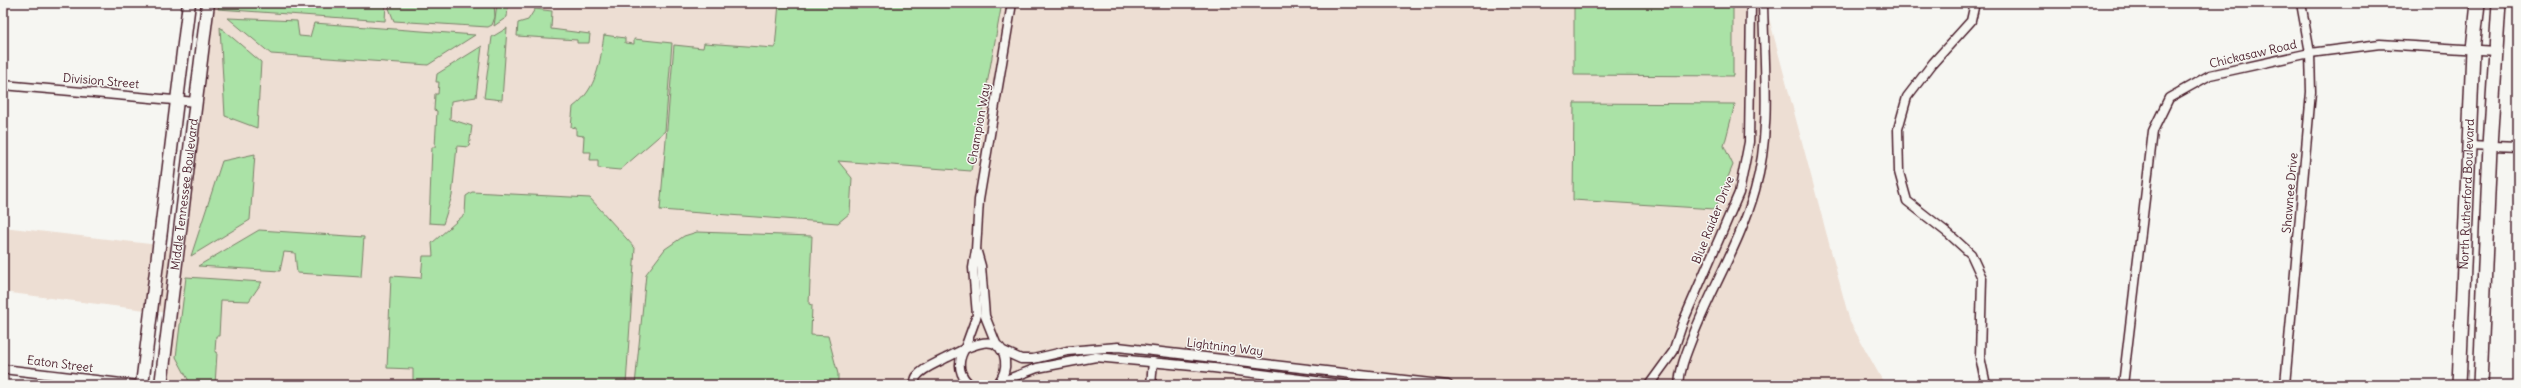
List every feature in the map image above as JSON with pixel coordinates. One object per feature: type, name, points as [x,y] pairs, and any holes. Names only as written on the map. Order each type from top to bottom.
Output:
[{"type":"main road","name":"Middle Tennessee Boulevard","points":[[142,385],[189,3]]},
{"type":"main road","name":"Middle Tennessee Boulevard","points":[[161,385],[208,3]]},
{"type":"main road","name":"North Rutherford Boulevard","points":[[2459,385],[2473,50],[2478,3]]},
{"type":"main road","name":"North Rutherford Boulevard","points":[[2480,385],[2490,146],[2500,3]]},
{"type":"street","name":"Champion Way","points":[[971,385],[960,372],[960,362],[977,315],[972,268],[976,250],[982,178],[1012,3]]},
{"type":"street","name":"Blue Raider Drive","points":[[1649,385],[1673,352],[1683,322],[1739,193],[1749,142],[1750,3]]},
{"type":"street","points":[[1679,385],[1680,371],[1748,209],[1760,169],[1764,143],[1765,116],[1763,3]]},
{"type":"street","points":[[1975,3],[1971,21],[1933,63],[1907,97],[1898,130],[1898,165],[1907,201],[1949,234],[1971,254],[1982,278],[1980,356],[1986,385]]},
{"type":"street","name":"Shawnee Drive","points":[[2285,385],[2310,92],[2310,53],[2301,3]]},
{"type":"street","name":"Chickasaw Road","points":[[2123,385],[2153,131],[2169,98],[2210,75],[2310,53],[2380,44],[2496,51]]},
{"type":"street","name":"Division Street","points":[[3,85],[196,102]]},
{"type":"street","points":[[2469,145],[2518,147]]},
{"type":"street","name":"Champion Way","points":[[976,250],[981,266],[985,316],[1005,358],[1006,369],[995,384]]},
{"type":"street","name":"Lightning Way","points":[[965,349],[978,343],[987,342],[1020,359],[1033,359],[1067,351],[1089,348],[1118,347],[1154,350],[1312,371],[1448,385]]},
{"type":"street","points":[[914,385],[917,376],[928,367],[965,349]]},
{"type":"street","name":"Lightning Way","points":[[995,384],[1037,368],[1075,359],[1113,358],[1347,385]]},
{"type":"street","points":[[1151,385],[1153,362]]},
{"type":"street","name":"Eaton Street","points":[[3,369],[138,385]]},
{"type":"shaded area","points":[[211,3],[1765,3],[1850,322],[1885,385],[161,385],[169,313],[3,292],[3,227],[176,247]]},
{"type":"green space","points":[[220,3],[386,3],[385,21],[218,9]]},
{"type":"green space","points":[[387,3],[494,3],[495,17],[492,25],[488,27],[394,21]]},
{"type":"green space","points":[[505,3],[508,7],[507,17],[494,26],[497,4]]},
{"type":"green space","points":[[779,3],[1002,3],[971,171],[838,161],[852,178],[850,213],[838,223],[660,210],[674,45],[703,48],[704,43],[775,48]]},
{"type":"green space","points":[[1574,3],[1733,3],[1733,76],[1574,75]]},
{"type":"green space","points":[[535,9],[552,11],[551,29],[590,34],[589,43],[577,43],[577,40],[517,36],[518,23],[528,20]]},
{"type":"green space","points":[[228,18],[297,21],[299,36],[310,37],[314,23],[475,35],[428,65],[271,54]]},
{"type":"green space","points":[[220,27],[261,62],[257,128],[225,116]]},
{"type":"green space","points":[[507,28],[502,100],[484,98],[492,37]]},
{"type":"green space","points":[[604,35],[625,38],[625,43],[634,44],[634,39],[672,43],[665,131],[620,170],[598,168],[598,160],[590,160],[591,152],[583,152],[584,136],[576,135],[576,128],[571,127],[573,107],[587,92],[596,75]]},
{"type":"green space","points":[[482,46],[476,97],[451,101],[450,119],[472,126],[469,147],[457,146],[452,196],[443,224],[429,223],[432,147],[435,147],[437,111],[434,110],[435,94],[438,94],[439,82],[436,82],[437,74]]},
{"type":"green space","points":[[1574,103],[1735,104],[1724,146],[1733,165],[1715,209],[1573,200]]},
{"type":"green space","points":[[255,154],[250,220],[191,256],[222,161]]},
{"type":"green space","points":[[472,192],[590,198],[635,248],[626,385],[413,385],[413,369],[387,368],[391,276],[421,278],[423,256],[433,256],[432,243],[465,214],[466,196]]},
{"type":"green space","points":[[259,230],[364,237],[361,277],[297,273],[295,253],[284,252],[280,271],[198,266]]},
{"type":"green space","points":[[697,232],[812,236],[809,304],[812,305],[811,335],[828,336],[838,374],[838,385],[635,385],[646,274],[665,249],[684,236]]},
{"type":"green space","points":[[186,277],[262,282],[249,301],[221,300],[219,336],[216,336],[215,352],[217,353],[215,385],[191,385],[176,357]]}]
